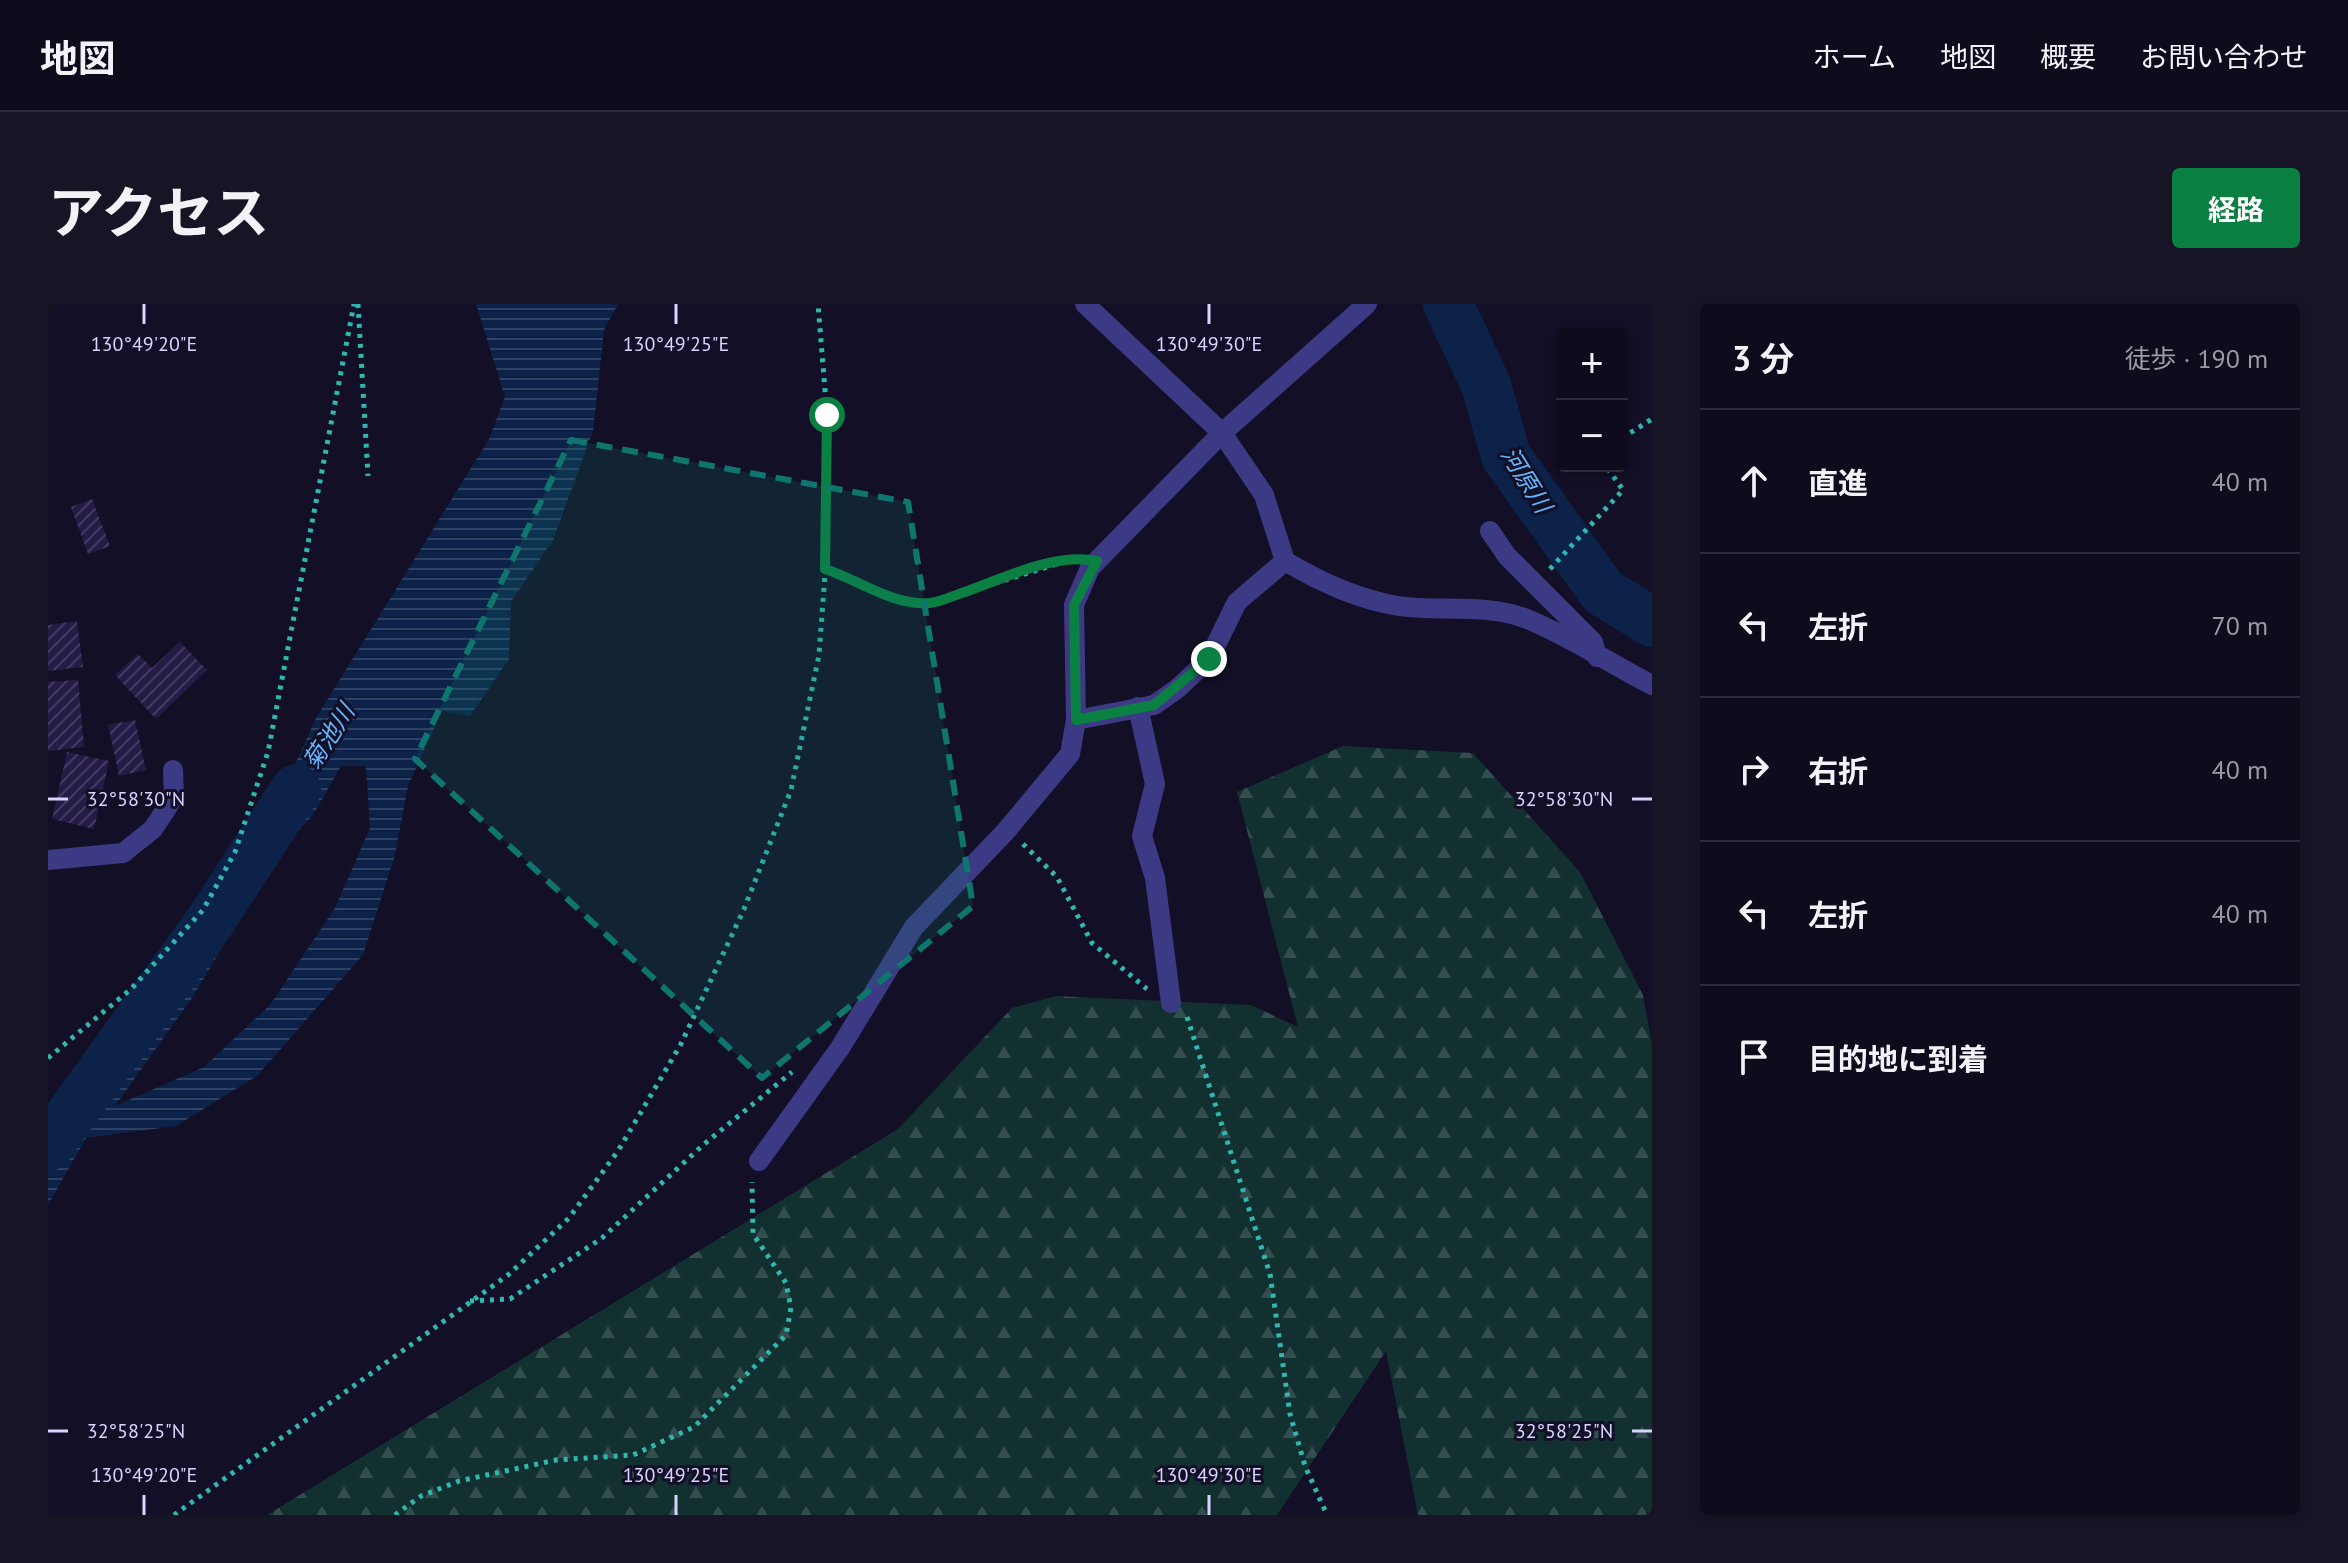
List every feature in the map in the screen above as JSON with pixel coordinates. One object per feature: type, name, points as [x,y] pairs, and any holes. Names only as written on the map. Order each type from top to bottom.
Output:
[{"type":"street","points":[[1085,304],[1222,433],[1264,495],[1285,561],[1323,584],[1366,599],[1400,606],[1471,609],[1525,618],[1652,685]]},
{"type":"street","points":[[759,1161],[836,1054],[914,927],[1006,831],[1070,754],[1076,720],[1074,605],[1097,561],[1222,433],[1367,304]]},
{"type":"street","points":[[1490,531],[1593,642],[1597,657]]},
{"type":"street","points":[[1076,720],[1154,705],[1209,659],[1237,602],[1285,561]]},
{"type":"street","points":[[1138,707],[1155,784],[1142,836],[1155,878],[1171,1003]]},
{"type":"street","points":[[48,860],[123,853],[153,829],[174,797],[173,770]]},
{"type":"path","points":[[356,304],[368,476]]},
{"type":"path","points":[[48,1058],[131,989],[203,910],[235,852],[268,752],[356,304]]},
{"type":"path","points":[[174,1515],[234,1475],[508,1275],[569,1218],[618,1151],[681,1044],[744,909],[791,790],[819,655],[825,569],[827,415],[818,304]]},
{"type":"path","points":[[1628,434],[1652,419]]},
{"type":"path","points":[[1536,584],[1623,490],[1610,472]]},
{"type":"path","points":[[825,569],[858,580],[898,601],[931,603],[1054,562],[1083,558],[1097,561]]},
{"type":"path","points":[[1006,831],[1057,877],[1092,943],[1186,1013],[1270,1274],[1290,1414],[1305,1466],[1327,1515]]},
{"type":"path","points":[[469,1301],[510,1299],[602,1238],[703,1145],[790,1073],[836,1054]]},
{"type":"path","points":[[395,1515],[421,1496],[459,1481],[556,1460],[633,1455],[694,1427],[786,1335],[791,1308],[786,1283],[753,1234],[750,1190],[759,1161]]},
{"type":"highlighted area","points":[[571,440],[908,502],[973,906],[762,1078],[415,759]]},
{"type":"green space","points":[[1343,746],[1473,753],[1580,872],[1643,995],[1652,1044],[1652,1515],[1418,1515],[1386,1351],[1277,1515],[267,1515],[898,1129],[1012,1008],[1056,996],[1251,1005],[1298,1027],[1237,792]]},
{"type":"water","points":[[476,304],[618,304],[604,330],[593,431],[553,540],[511,602],[509,659],[470,716],[442,711],[408,786],[395,855],[363,955],[257,1076],[176,1126],[86,1138],[48,1205],[48,1120],[218,937],[316,718],[489,439],[505,397]],"holes":[[[341,766],[366,766],[370,828],[335,908],[270,1005],[204,1067],[115,1106],[192,998],[279,852],[313,815]]]},
{"type":"building","points":[[92,499],[110,546],[88,554],[71,507]]},
{"type":"building","points":[[77,621],[83,667],[48,671],[48,625]]},
{"type":"building","points":[[180,642],[207,670],[156,719],[115,675],[138,654],[152,668]]},
{"type":"building","points":[[78,680],[84,747],[48,751],[48,682]]},
{"type":"building","points":[[135,720],[146,770],[119,776],[108,725]]},
{"type":"building","points":[[67,752],[109,761],[94,829],[52,819]]},
{"type":"waterway","name":"河原川","points":[[1448,304],[1486,385],[1506,456],[1603,592],[1652,622]]},
{"type":"waterway","name":"菊池川","points":[[48,1146],[211,920],[296,789]]},
{"type":"route","points":[[827,415],[825,569],[858,580],[898,601],[931,603],[1054,562],[1083,558],[1097,561],[1090,568],[1074,605],[1076,720],[1154,705],[1177,689],[1209,659]]}]
